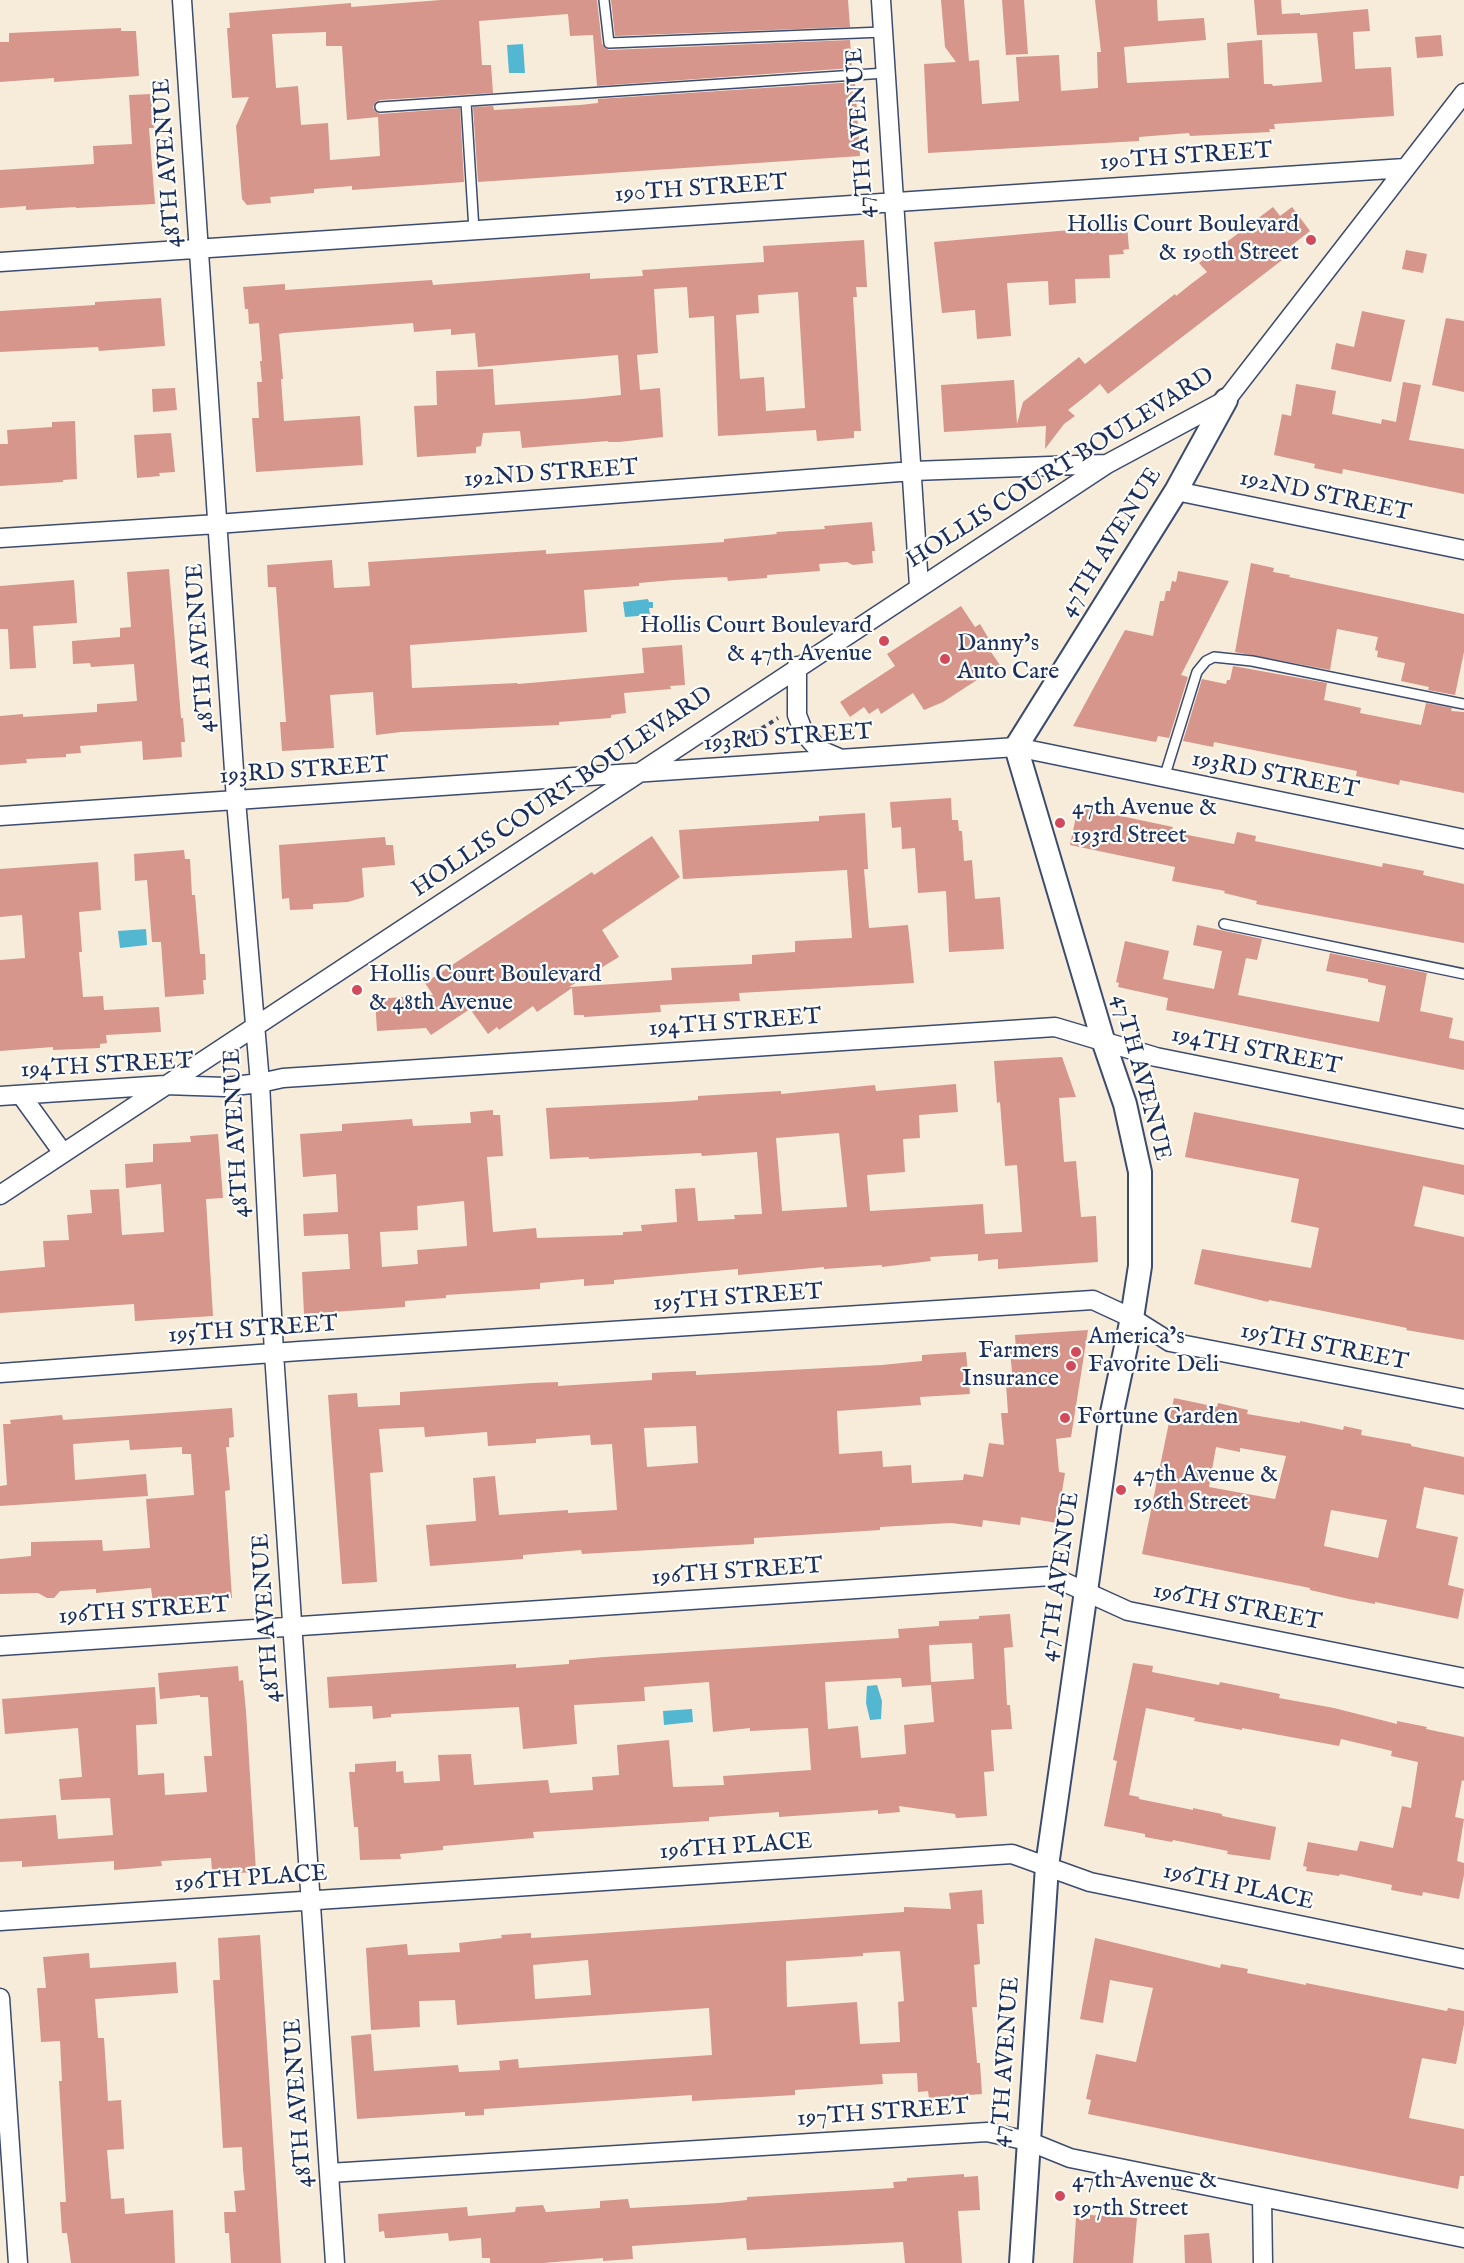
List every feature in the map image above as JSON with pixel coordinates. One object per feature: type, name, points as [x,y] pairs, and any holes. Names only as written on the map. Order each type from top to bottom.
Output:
[{"type":"street","name":"48TH AVENUE","points":[[182,0],[236,800],[260,1083],[274,1353],[335,2263]]},
{"type":"street","name":"47TH AVENUE","points":[[881,0],[920,586]]},
{"type":"street","name":"HOLLIS COURT BOULEVARD","points":[[0,1195],[797,666],[1107,464],[1226,400],[1464,93]]},
{"type":"street","name":"190TH STREET","points":[[0,262],[1405,168]]},
{"type":"street","name":"47TH AVENUE","points":[[1021,2263],[1047,1866],[1110,1422],[1132,1318],[1140,1266],[1140,1172],[1125,1104],[1103,1040],[1016,747],[1176,491],[1226,400]]},
{"type":"street","name":"192ND STREET","points":[[0,538],[217,524],[913,471],[1107,464]]},
{"type":"street","name":"192ND STREET","points":[[1176,491],[1464,550]]},
{"type":"street","points":[[797,666],[796,715],[804,733],[818,749],[841,759]]},
{"type":"street","name":"193RD STREET","points":[[0,816],[1016,747],[1464,839]]},
{"type":"street","name":"194TH STREET","points":[[0,1096],[165,1085],[225,1087],[295,1077],[1055,1027],[1156,1057],[1464,1119]]},
{"type":"street","points":[[21,1095],[63,1153]]},
{"type":"street","name":"195TH STREET","points":[[0,1373],[1092,1300],[1132,1318],[1170,1342],[1464,1399]]},
{"type":"street","name":"196TH STREET","points":[[0,1646],[1051,1576],[1128,1611],[1464,1678]]},
{"type":"street","name":"196TH PLACE","points":[[0,1921],[1012,1854],[1090,1882],[1464,1959]]},
{"type":"street","points":[[0,1998],[18,2263]]},
{"type":"street","name":"197TH STREET","points":[[329,2173],[987,2132],[1028,2141],[1070,2158],[1464,2238]]},
{"type":"street","points":[[1262,2197],[1263,2263]]},
{"type":"lane","points":[[604,0],[609,43],[883,32]]},
{"type":"lane","points":[[380,108],[885,73]]},
{"type":"lane","points":[[466,102],[474,230]]},
{"type":"lane","points":[[1164,778],[1197,672],[1206,661],[1214,657],[1252,661],[1464,705]]},
{"type":"lane","points":[[1224,924],[1464,974]]},
{"type":"path","points":[[739,743],[783,714]]},
{"type":"water","points":[[523,44],[525,73],[509,73],[507,45]]},
{"type":"water","points":[[648,599],[649,602],[653,602],[653,608],[649,608],[650,615],[625,617],[623,602]]},
{"type":"water","points":[[146,929],[147,945],[120,948],[118,931]]},
{"type":"water","points":[[877,1685],[882,1701],[881,1719],[870,1720],[866,1703],[867,1686]]},
{"type":"water","points":[[692,1709],[693,1722],[664,1725],[663,1711]]},
{"type":"building","points":[[441,0],[597,0],[602,44],[609,50],[850,40],[852,68],[597,86],[593,35],[570,36],[568,14],[479,21],[482,65],[491,65],[493,93],[380,100],[373,107],[380,114],[460,108],[464,182],[352,190],[352,186],[314,189],[314,193],[270,197],[271,203],[247,205],[242,199],[236,126],[249,97],[232,98],[227,28],[230,28],[229,13],[351,3],[351,7]],"holes":[[[326,32],[326,46],[342,46],[347,120],[378,117],[380,156],[330,160],[328,123],[301,125],[298,86],[276,88],[272,34]]]},
{"type":"building","points":[[611,0],[848,0],[850,27],[615,36]]},
{"type":"building","points":[[941,0],[964,0],[969,61],[979,60],[982,104],[1019,101],[1016,57],[1059,55],[1061,91],[1098,88],[1097,52],[1101,52],[1095,0],[1157,0],[1158,21],[1204,18],[1206,40],[1124,47],[1127,83],[1229,78],[1227,43],[1262,40],[1264,84],[1273,86],[1322,82],[1317,33],[1257,35],[1254,0],[1281,0],[1282,14],[1300,13],[1300,15],[1368,9],[1370,31],[1353,32],[1355,69],[1391,67],[1394,116],[1274,124],[1275,129],[1269,129],[1270,132],[1190,136],[1189,133],[1139,137],[1139,141],[928,153],[924,64],[956,62],[945,47]]},
{"type":"building","points":[[1002,0],[1024,0],[1028,54],[1006,55]]},
{"type":"building","points":[[121,28],[121,31],[136,31],[139,76],[54,82],[54,78],[0,82],[0,42],[9,42],[9,33]]},
{"type":"building","points":[[1441,35],[1443,56],[1417,58],[1415,37]]},
{"type":"building","points":[[855,82],[860,156],[478,182],[473,107],[493,106],[494,110],[580,105],[598,103],[598,99]]},
{"type":"building","points":[[152,94],[154,128],[149,128],[155,204],[26,210],[26,206],[0,208],[0,170],[94,164],[93,146],[132,144],[129,95]]},
{"type":"building","points":[[1273,207],[1280,216],[1292,207],[1310,231],[1287,249],[1290,254],[1108,394],[1100,384],[1068,410],[1075,416],[1064,424],[1045,449],[1046,426],[944,432],[941,385],[1014,380],[1017,424],[1023,402],[1079,357],[1085,364],[1207,272],[1199,263]]},
{"type":"building","points":[[1127,225],[1129,249],[1123,250],[1124,254],[1109,255],[1110,278],[1075,279],[1076,303],[1049,305],[1048,281],[1007,283],[1011,336],[977,339],[975,310],[942,313],[934,242]]},
{"type":"building","points":[[864,240],[867,287],[856,287],[857,297],[853,297],[861,431],[854,431],[854,438],[817,441],[816,430],[718,436],[714,316],[689,318],[687,287],[654,289],[658,353],[637,355],[640,390],[660,388],[663,437],[522,448],[520,431],[483,433],[481,446],[476,447],[476,453],[417,457],[414,406],[437,405],[436,371],[493,369],[495,405],[582,399],[621,395],[618,355],[478,367],[475,333],[451,335],[451,329],[414,332],[413,323],[284,333],[279,334],[284,421],[360,416],[363,465],[256,472],[252,418],[259,418],[257,382],[262,382],[260,361],[262,361],[259,323],[249,324],[243,287],[285,284],[285,290],[432,280],[433,285],[590,273],[590,279],[643,276],[642,270],[764,262],[763,246]],"holes":[[[798,292],[805,408],[766,411],[764,377],[740,379],[736,315],[759,313],[758,295]]]},
{"type":"building","points":[[1406,250],[1427,254],[1423,273],[1402,269]]},
{"type":"building","points":[[161,298],[165,346],[99,351],[98,347],[0,352],[0,311]]},
{"type":"building","points":[[1362,311],[1405,320],[1391,382],[1331,369],[1336,343],[1354,347]]},
{"type":"building","points":[[1446,318],[1464,321],[1464,392],[1432,385]]},
{"type":"building","points":[[1403,382],[1421,385],[1409,440],[1464,449],[1464,494],[1343,469],[1342,474],[1314,468],[1315,464],[1274,455],[1282,414],[1291,416],[1296,384],[1336,391],[1332,414],[1381,424],[1382,419],[1396,422]]},
{"type":"building","points":[[175,388],[177,410],[153,412],[152,389]]},
{"type":"building","points":[[75,421],[77,479],[0,486],[0,444],[8,444],[7,430],[52,427],[52,422]]},
{"type":"building","points":[[171,433],[175,472],[137,478],[134,435]]},
{"type":"building","points":[[872,522],[875,551],[872,551],[873,563],[819,564],[820,571],[767,575],[767,578],[728,581],[727,577],[673,580],[639,583],[639,586],[584,590],[587,632],[410,645],[412,688],[518,684],[644,673],[642,648],[682,645],[685,685],[670,686],[671,689],[624,693],[626,713],[611,715],[611,718],[559,722],[559,725],[376,735],[373,692],[330,695],[334,748],[282,751],[280,722],[286,722],[276,587],[268,587],[267,565],[332,560],[334,588],[370,586],[368,562],[546,550],[546,554],[724,542],[724,539]]},
{"type":"building","points":[[1251,563],[1274,568],[1273,572],[1290,575],[1289,577],[1464,614],[1464,652],[1455,695],[1428,690],[1429,687],[1401,681],[1405,663],[1377,657],[1378,651],[1375,650],[1378,637],[1337,629],[1330,670],[1235,652]]},
{"type":"building","points":[[169,569],[185,742],[181,742],[182,757],[143,760],[142,741],[80,746],[81,753],[66,754],[66,757],[26,759],[27,763],[0,765],[0,716],[23,714],[23,717],[97,712],[97,704],[137,701],[134,664],[91,667],[90,663],[73,664],[72,641],[120,637],[120,628],[131,627],[127,572]]},
{"type":"building","points":[[1178,571],[1229,581],[1181,675],[1188,677],[1169,738],[1158,736],[1156,742],[1073,726],[1125,630],[1153,636],[1160,601],[1164,601],[1166,591],[1170,591],[1172,581],[1176,582]]},
{"type":"building","points":[[74,580],[77,623],[33,626],[36,668],[10,669],[8,629],[0,629],[0,586]]},
{"type":"building","points":[[961,606],[975,627],[980,624],[989,639],[984,642],[1000,665],[943,702],[924,710],[913,693],[881,714],[878,708],[869,714],[864,707],[850,717],[840,702],[895,666],[887,654]]},
{"type":"building","points":[[1233,666],[1327,683],[1324,700],[1361,708],[1360,713],[1390,719],[1421,725],[1426,703],[1452,708],[1451,711],[1464,712],[1464,793],[1400,780],[1399,785],[1356,776],[1357,771],[1214,742],[1213,747],[1183,741],[1202,679],[1226,684],[1227,680],[1230,680]]},
{"type":"building","points":[[951,798],[952,820],[958,820],[959,831],[962,831],[964,861],[972,860],[975,899],[1000,897],[1004,949],[949,952],[946,891],[918,893],[915,848],[902,849],[901,827],[892,828],[890,802]]},
{"type":"building","points":[[1078,807],[1173,827],[1172,832],[1234,844],[1237,832],[1256,836],[1255,841],[1382,867],[1383,863],[1424,871],[1423,875],[1464,884],[1464,943],[1256,904],[1257,901],[1224,893],[1225,891],[1172,881],[1175,867],[1070,845]]},
{"type":"building","points":[[865,813],[868,869],[864,869],[869,928],[908,925],[914,983],[739,993],[740,1001],[660,1005],[661,1012],[584,1017],[584,1015],[574,1015],[572,988],[537,1012],[533,1006],[499,1030],[497,1027],[488,1034],[470,1009],[431,1035],[426,1028],[377,1031],[375,999],[433,995],[425,983],[592,872],[594,875],[652,836],[680,877],[602,930],[619,957],[569,987],[672,980],[671,968],[752,964],[752,955],[795,952],[795,941],[852,938],[847,870],[683,879],[679,830],[819,821],[819,816]]},
{"type":"building","points":[[385,837],[386,845],[393,845],[395,865],[362,868],[364,897],[348,902],[313,904],[313,909],[290,910],[289,898],[282,899],[279,845]]},
{"type":"building","points":[[184,850],[185,859],[190,859],[192,895],[195,895],[200,954],[205,954],[206,980],[203,980],[204,994],[165,997],[161,942],[152,942],[147,880],[135,881],[134,854]]},
{"type":"building","points":[[98,862],[101,910],[79,912],[82,952],[79,952],[83,997],[103,996],[104,1010],[159,1007],[161,1032],[106,1035],[107,1043],[100,1044],[100,1048],[53,1050],[53,1047],[0,1051],[0,960],[25,958],[22,915],[0,917],[0,869]]},
{"type":"building","points":[[1197,925],[1262,939],[1257,960],[1246,958],[1238,995],[1379,1022],[1386,986],[1368,982],[1368,979],[1326,971],[1330,953],[1427,973],[1420,1011],[1453,1018],[1449,1038],[1464,1041],[1464,1070],[1166,1010],[1168,998],[1118,987],[1119,983],[1116,982],[1125,941],[1169,951],[1163,979],[1214,989],[1222,951],[1193,945]]},
{"type":"building","points":[[1062,1057],[1076,1097],[1059,1098],[1064,1162],[1076,1161],[1081,1217],[1096,1216],[1098,1262],[998,1269],[998,1259],[978,1261],[978,1254],[930,1257],[931,1261],[882,1267],[882,1265],[824,1269],[824,1267],[738,1275],[738,1269],[614,1280],[614,1284],[584,1286],[584,1279],[540,1283],[540,1289],[446,1295],[446,1298],[405,1301],[405,1307],[304,1314],[302,1272],[350,1269],[348,1234],[304,1236],[303,1214],[338,1212],[336,1174],[303,1177],[300,1134],[342,1131],[342,1124],[412,1119],[413,1126],[471,1123],[470,1112],[493,1110],[493,1115],[500,1115],[503,1156],[487,1157],[493,1232],[536,1228],[537,1238],[623,1235],[623,1232],[642,1231],[641,1225],[677,1222],[675,1189],[695,1188],[698,1221],[735,1219],[734,1215],[762,1214],[757,1152],[702,1156],[701,1153],[550,1159],[546,1108],[698,1100],[698,1096],[781,1091],[781,1094],[875,1085],[876,1091],[956,1084],[958,1112],[919,1115],[920,1138],[903,1139],[905,1172],[867,1175],[870,1211],[983,1204],[985,1234],[1022,1232],[1017,1165],[1005,1166],[994,1061]],"holes":[[[839,1133],[847,1207],[782,1211],[776,1138]],[[464,1201],[467,1246],[417,1250],[418,1264],[382,1267],[380,1232],[418,1230],[417,1206]]]},
{"type":"building","points":[[1194,1112],[1464,1165],[1464,1195],[1423,1186],[1414,1226],[1464,1237],[1464,1340],[1406,1330],[1407,1328],[1269,1300],[1268,1302],[1194,1284],[1202,1249],[1311,1268],[1319,1228],[1291,1222],[1299,1179],[1185,1157]]},
{"type":"building","points":[[218,1134],[223,1198],[206,1199],[213,1316],[135,1321],[134,1304],[0,1313],[0,1271],[45,1267],[43,1241],[69,1240],[67,1215],[92,1213],[90,1190],[119,1189],[122,1235],[164,1232],[161,1184],[126,1188],[125,1164],[153,1162],[153,1144],[191,1142],[190,1136]]},
{"type":"building","points":[[1088,1330],[1071,1437],[1056,1439],[1059,1472],[1065,1473],[1057,1523],[1021,1517],[1020,1525],[983,1520],[982,1527],[951,1523],[880,1527],[880,1530],[754,1538],[754,1544],[582,1554],[581,1550],[523,1555],[523,1559],[430,1566],[426,1525],[476,1521],[473,1478],[495,1476],[499,1515],[568,1510],[568,1513],[617,1510],[612,1444],[591,1445],[590,1435],[536,1439],[536,1443],[488,1446],[487,1432],[425,1437],[424,1427],[379,1429],[383,1472],[370,1473],[377,1582],[342,1584],[328,1395],[357,1393],[358,1407],[400,1405],[400,1392],[532,1383],[558,1382],[558,1386],[652,1380],[652,1373],[696,1371],[696,1375],[882,1365],[922,1361],[922,1355],[966,1352],[970,1394],[920,1397],[921,1405],[837,1411],[839,1454],[882,1451],[883,1467],[911,1465],[912,1483],[963,1480],[964,1474],[983,1477],[989,1443],[1004,1445],[1001,1413],[1008,1413],[1006,1384],[1013,1383],[1010,1351],[1016,1351],[1015,1335]],"holes":[[[696,1426],[698,1463],[647,1467],[644,1428]]]},
{"type":"building","points":[[1174,1398],[1217,1407],[1218,1403],[1248,1410],[1247,1414],[1300,1423],[1300,1421],[1343,1430],[1344,1426],[1362,1430],[1361,1435],[1464,1457],[1464,1495],[1424,1487],[1416,1528],[1458,1537],[1448,1585],[1464,1589],[1458,1619],[1349,1599],[1310,1590],[1310,1588],[1142,1554]],"holes":[[[1216,1447],[1240,1452],[1240,1448],[1286,1456],[1275,1499],[1209,1487]],[[1331,1510],[1387,1520],[1378,1558],[1324,1546]]]},
{"type":"building","points":[[232,1408],[234,1437],[229,1438],[229,1447],[226,1447],[230,1490],[225,1491],[232,1598],[153,1603],[151,1588],[96,1593],[96,1589],[60,1591],[54,1598],[47,1598],[38,1593],[0,1594],[0,1559],[31,1556],[31,1542],[102,1540],[103,1551],[150,1548],[146,1499],[194,1495],[191,1454],[182,1454],[182,1447],[130,1450],[129,1440],[73,1444],[75,1480],[146,1474],[148,1496],[0,1506],[0,1486],[7,1485],[3,1424],[11,1424],[10,1420],[62,1415],[63,1420]]},
{"type":"building","points":[[1010,1614],[1013,1647],[1004,1648],[1007,1705],[1010,1705],[1012,1729],[991,1730],[994,1771],[984,1772],[987,1816],[956,1818],[955,1814],[899,1806],[900,1812],[878,1814],[878,1810],[779,1817],[779,1812],[709,1817],[709,1821],[533,1832],[534,1838],[443,1846],[443,1850],[400,1854],[401,1859],[360,1860],[358,1827],[354,1827],[349,1772],[355,1772],[355,1764],[396,1761],[396,1772],[403,1771],[404,1783],[440,1781],[438,1755],[471,1754],[474,1785],[548,1780],[550,1793],[593,1790],[592,1777],[619,1775],[617,1745],[669,1740],[673,1787],[724,1785],[723,1776],[811,1770],[808,1728],[750,1731],[750,1728],[713,1732],[709,1682],[644,1687],[645,1701],[574,1705],[577,1744],[523,1749],[519,1707],[391,1714],[391,1717],[373,1719],[372,1706],[329,1708],[327,1677],[516,1664],[516,1668],[569,1664],[569,1660],[604,1657],[899,1638],[898,1629],[939,1626],[939,1621],[979,1619],[979,1616]],"holes":[[[972,1643],[974,1679],[931,1682],[929,1645]],[[901,1678],[902,1687],[931,1685],[934,1722],[904,1725],[906,1754],[861,1758],[858,1726],[828,1729],[825,1682]]]},
{"type":"building","points":[[1133,1663],[1153,1666],[1152,1672],[1280,1694],[1279,1698],[1334,1708],[1397,1724],[1397,1721],[1427,1727],[1426,1729],[1464,1737],[1464,1781],[1462,1780],[1455,1817],[1464,1819],[1457,1861],[1464,1863],[1459,1899],[1423,1892],[1422,1896],[1391,1890],[1392,1885],[1340,1874],[1339,1876],[1306,1871],[1307,1867],[1303,1866],[1308,1842],[1357,1851],[1360,1841],[1393,1848],[1402,1806],[1411,1808],[1418,1762],[1391,1756],[1392,1751],[1341,1739],[1339,1746],[1194,1721],[1195,1718],[1146,1708],[1129,1795],[1276,1827],[1270,1860],[1227,1854],[1228,1851],[1145,1837],[1145,1834],[1104,1826],[1117,1761],[1113,1760]]},
{"type":"building","points":[[238,1666],[239,1681],[243,1680],[246,1711],[256,1872],[238,1873],[238,1869],[212,1871],[211,1858],[161,1861],[162,1866],[114,1870],[114,1861],[22,1867],[22,1861],[0,1862],[0,1819],[56,1815],[58,1839],[113,1835],[110,1798],[61,1800],[59,1779],[82,1777],[78,1728],[5,1734],[2,1699],[155,1687],[157,1724],[136,1725],[138,1775],[164,1773],[165,1795],[207,1792],[204,1756],[212,1756],[208,1697],[200,1697],[200,1695],[160,1699],[158,1673]]},
{"type":"building","points":[[982,1890],[984,1924],[977,1924],[980,1964],[974,1965],[977,2007],[972,2007],[982,2094],[929,2098],[928,2091],[918,2092],[917,2073],[882,2074],[883,2084],[795,2090],[795,2095],[692,2101],[692,2095],[484,2109],[484,2115],[465,2116],[465,2112],[357,2119],[351,2036],[371,2034],[374,2071],[458,2065],[459,2072],[500,2070],[499,2061],[518,2059],[519,2068],[712,2055],[709,2008],[457,2025],[455,2000],[419,2001],[420,2027],[371,2030],[366,1948],[407,1944],[408,1955],[460,1952],[459,1943],[502,1938],[501,1935],[531,1933],[531,1938],[904,1912],[904,1907],[951,1909],[949,1893]],"holes":[[[900,1951],[904,2001],[898,2002],[900,2042],[860,2044],[857,2002],[787,2007],[786,1961]],[[588,1960],[591,1995],[535,1999],[533,1965]]]},
{"type":"building","points":[[260,1935],[281,2263],[231,2263],[229,2233],[225,2233],[224,2212],[236,2212],[234,2191],[245,2190],[242,2147],[223,2148],[213,1980],[220,1980],[218,1938]]},
{"type":"building","points":[[1095,1938],[1220,1968],[1221,1964],[1248,1969],[1247,1973],[1306,1985],[1306,1983],[1447,2011],[1448,2008],[1464,2011],[1464,2024],[1456,2064],[1422,2058],[1409,2118],[1464,2129],[1464,2176],[1460,2176],[1458,2189],[1088,2114],[1091,2100],[1086,2099],[1096,2054],[1136,2062],[1153,1988],[1110,1980],[1103,2023],[1080,2019]]},
{"type":"building","points":[[89,1953],[90,1968],[176,1962],[178,1993],[95,1999],[98,2038],[104,2038],[108,2101],[121,2100],[124,2149],[107,2150],[111,2199],[124,2198],[125,2214],[173,2210],[175,2263],[71,2263],[67,2233],[62,2233],[60,2202],[66,2202],[59,2081],[62,2081],[60,2041],[41,2042],[37,1988],[46,1988],[43,1957]]},
{"type":"building","points":[[964,2174],[964,2177],[978,2176],[980,2210],[958,2211],[962,2263],[905,2263],[903,2242],[747,2250],[746,2238],[632,2246],[633,2259],[603,2261],[603,2258],[543,2263],[490,2263],[490,2258],[482,2258],[481,2238],[449,2241],[448,2233],[385,2238],[384,2231],[379,2232],[378,2214],[467,2207],[468,2216],[515,2212],[516,2207],[543,2205],[546,2212],[600,2208],[600,2201],[628,2199],[630,2208],[719,2203],[747,2200],[747,2197],[894,2188],[893,2182],[907,2181],[907,2178]]},
{"type":"building","points":[[1090,2215],[1137,2218],[1133,2263],[1073,2263],[1076,2218],[1090,2219]]},
{"type":"building","points":[[1209,2233],[1212,2263],[1185,2263],[1184,2235]]},
{"type":"place","name":"Hollis Court Boulevard & 190th Street","points":[[1311,240]]},
{"type":"place","name":"Hollis Court Boulevard & 47th Avenue","points":[[884,641]]},
{"type":"place","name":"Danny’s Auto Care","points":[[945,659]]},
{"type":"place","name":"47th Avenue & 193rd Street","points":[[1060,823]]},
{"type":"place","name":"Hollis Court Boulevard & 48th Avenue","points":[[357,990]]},
{"type":"place","name":"America’s Favorite Deli","points":[[1076,1352]]},
{"type":"place","name":"Farmers Insurance","points":[[1071,1366]]},
{"type":"place","name":"Fortune Garden","points":[[1065,1418]]},
{"type":"place","name":"47th Avenue & 196th Street","points":[[1121,1490]]},
{"type":"place","name":"47th Avenue & 197th Street","points":[[1060,2196]]}]
